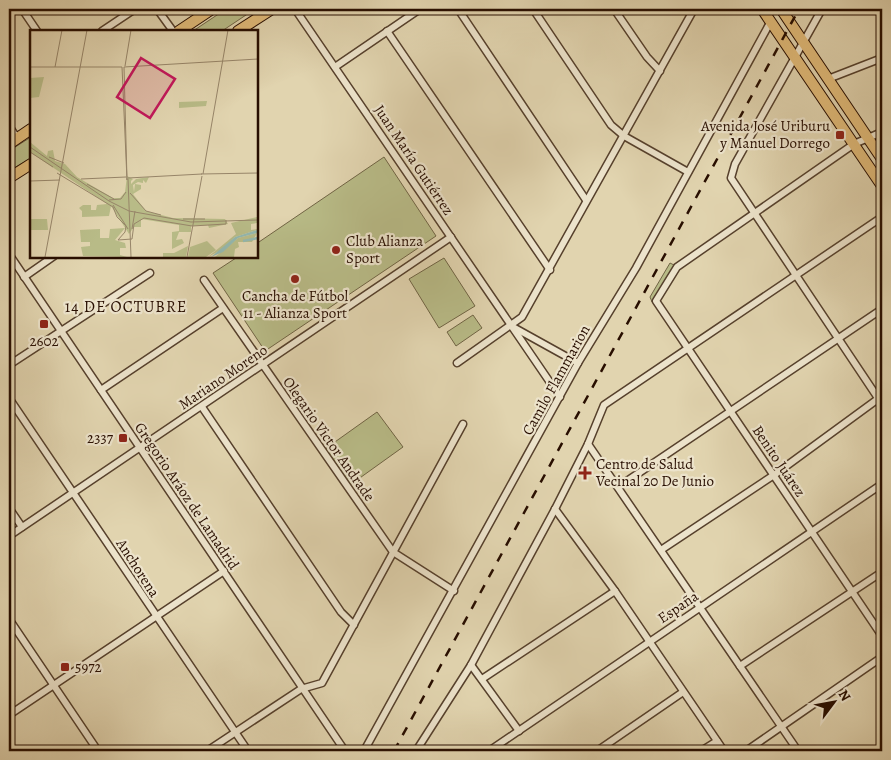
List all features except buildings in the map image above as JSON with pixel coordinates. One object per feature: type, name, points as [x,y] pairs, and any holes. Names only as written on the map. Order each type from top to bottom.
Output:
[{"type":"main road","points":[[180,30],[212,9]]},
{"type":"main road","points":[[240,30],[272,9]]},
{"type":"main road","points":[[762,9],[882,186]]},
{"type":"main road","points":[[781,9],[882,159]]},
{"type":"main road","points":[[13,141],[30,131]]},
{"type":"main road","points":[[9,178],[30,165]]},
{"type":"street","points":[[22,9],[36,30]]},
{"type":"street","points":[[103,30],[134,9]]},
{"type":"street","points":[[157,9],[171,30]]},
{"type":"street","name":"Juan María Gutiérrez","points":[[295,9],[560,397]]},
{"type":"street","points":[[335,67],[420,9]]},
{"type":"street","points":[[458,9],[586,200]]},
{"type":"street","points":[[533,9],[611,124],[624,136],[688,172]]},
{"type":"street","points":[[614,9],[646,57],[660,71]]},
{"type":"street","points":[[661,550],[774,475],[881,400],[733,183],[732,173],[822,9]]},
{"type":"street","points":[[457,363],[522,318],[550,270],[586,200],[660,71],[691,10]]},
{"type":"street","name":"Camilo Flammarion","points":[[364,751],[454,592],[578,363],[636,268],[770,21]]},
{"type":"street","points":[[388,31],[550,270]]},
{"type":"street","points":[[828,79],[882,58]]},
{"type":"street","points":[[9,126],[13,141]]},
{"type":"street","points":[[754,215],[854,144],[882,132]]},
{"type":"street","name":"Benito Juárez","points":[[754,215],[676,268],[656,301],[882,636]]},
{"type":"street","points":[[416,751],[471,665],[555,509],[588,444],[604,405],[795,274],[882,217]]},
{"type":"street","name":"Mariano Moreno","points":[[9,536],[74,494],[451,237]]},
{"type":"street","name":"Gregorio Aráoz de Lamadrid","points":[[9,254],[224,571],[301,689],[345,751]]},
{"type":"street","points":[[24,277],[51,258]]},
{"type":"street","points":[[9,365],[62,333],[150,273]]},
{"type":"street","name":"Olegario Victor Andrade","points":[[204,280],[393,552],[454,592]]},
{"type":"street","points":[[101,390],[223,308]]},
{"type":"street","points":[[618,487],[882,309]]},
{"type":"street","name":"Juan María Gutiérrez","points":[[511,326],[578,363]]},
{"type":"street","name":"Anchorena","points":[[9,398],[155,617],[248,751]]},
{"type":"street","points":[[202,407],[341,612],[354,625]]},
{"type":"street","points":[[207,751],[301,689],[317,686],[322,683],[462,424]]},
{"type":"street","points":[[588,444],[798,751]]},
{"type":"street","name":"España","points":[[489,751],[882,484]]},
{"type":"street","points":[[9,508],[22,527]]},
{"type":"street","points":[[555,509],[615,591],[724,751]]},
{"type":"street","points":[[9,715],[224,571]]},
{"type":"street","points":[[740,666],[882,572]]},
{"type":"street","points":[[482,679],[615,591]]},
{"type":"street","points":[[9,619],[98,751]]},
{"type":"street","points":[[746,751],[782,728],[882,657]]},
{"type":"street","points":[[471,665],[519,731]]},
{"type":"street","points":[[597,751],[684,692]]},
{"type":"street","points":[[701,751],[717,741]]},
{"type":"green space","points":[[226,9],[255,9],[224,30],[194,30]]},
{"type":"green space","points":[[30,138],[30,159],[9,171],[9,151]]},
{"type":"green space","name":"Club Alianza Sport","points":[[384,157],[436,236],[265,351],[213,273],[236,258],[258,258],[258,243]]},
{"type":"green space","points":[[444,258],[475,306],[439,328],[409,279]]},
{"type":"green space","points":[[670,263],[676,266],[652,302],[650,297]]},
{"type":"green space","points":[[473,315],[482,328],[456,346],[447,332]]},
{"type":"green space","points":[[377,412],[403,447],[350,485],[325,449]]},
{"type":"railway","points":[[394,751],[799,9]]},
{"type":"place","name":"Avenida José Uriburu y Manuel Dorrego","points":[[840,135]]},
{"type":"place","name":"Club Alianza Sport","points":[[336,250]]},
{"type":"place","name":"Cancha de Fútbol 11 - Alianza Sport","points":[[295,279]]},
{"type":"place","name":"2602","points":[[44,324]]},
{"type":"place","name":"2337","points":[[123,438]]},
{"type":"place","name":"Centro de Salud Vecinal 20 De Junio","points":[[585,473]]},
{"type":"place","name":"5972","points":[[65,667]]},
{"type":"district","name":"14 DE OCTUBRE","points":[[126,307]]}]
